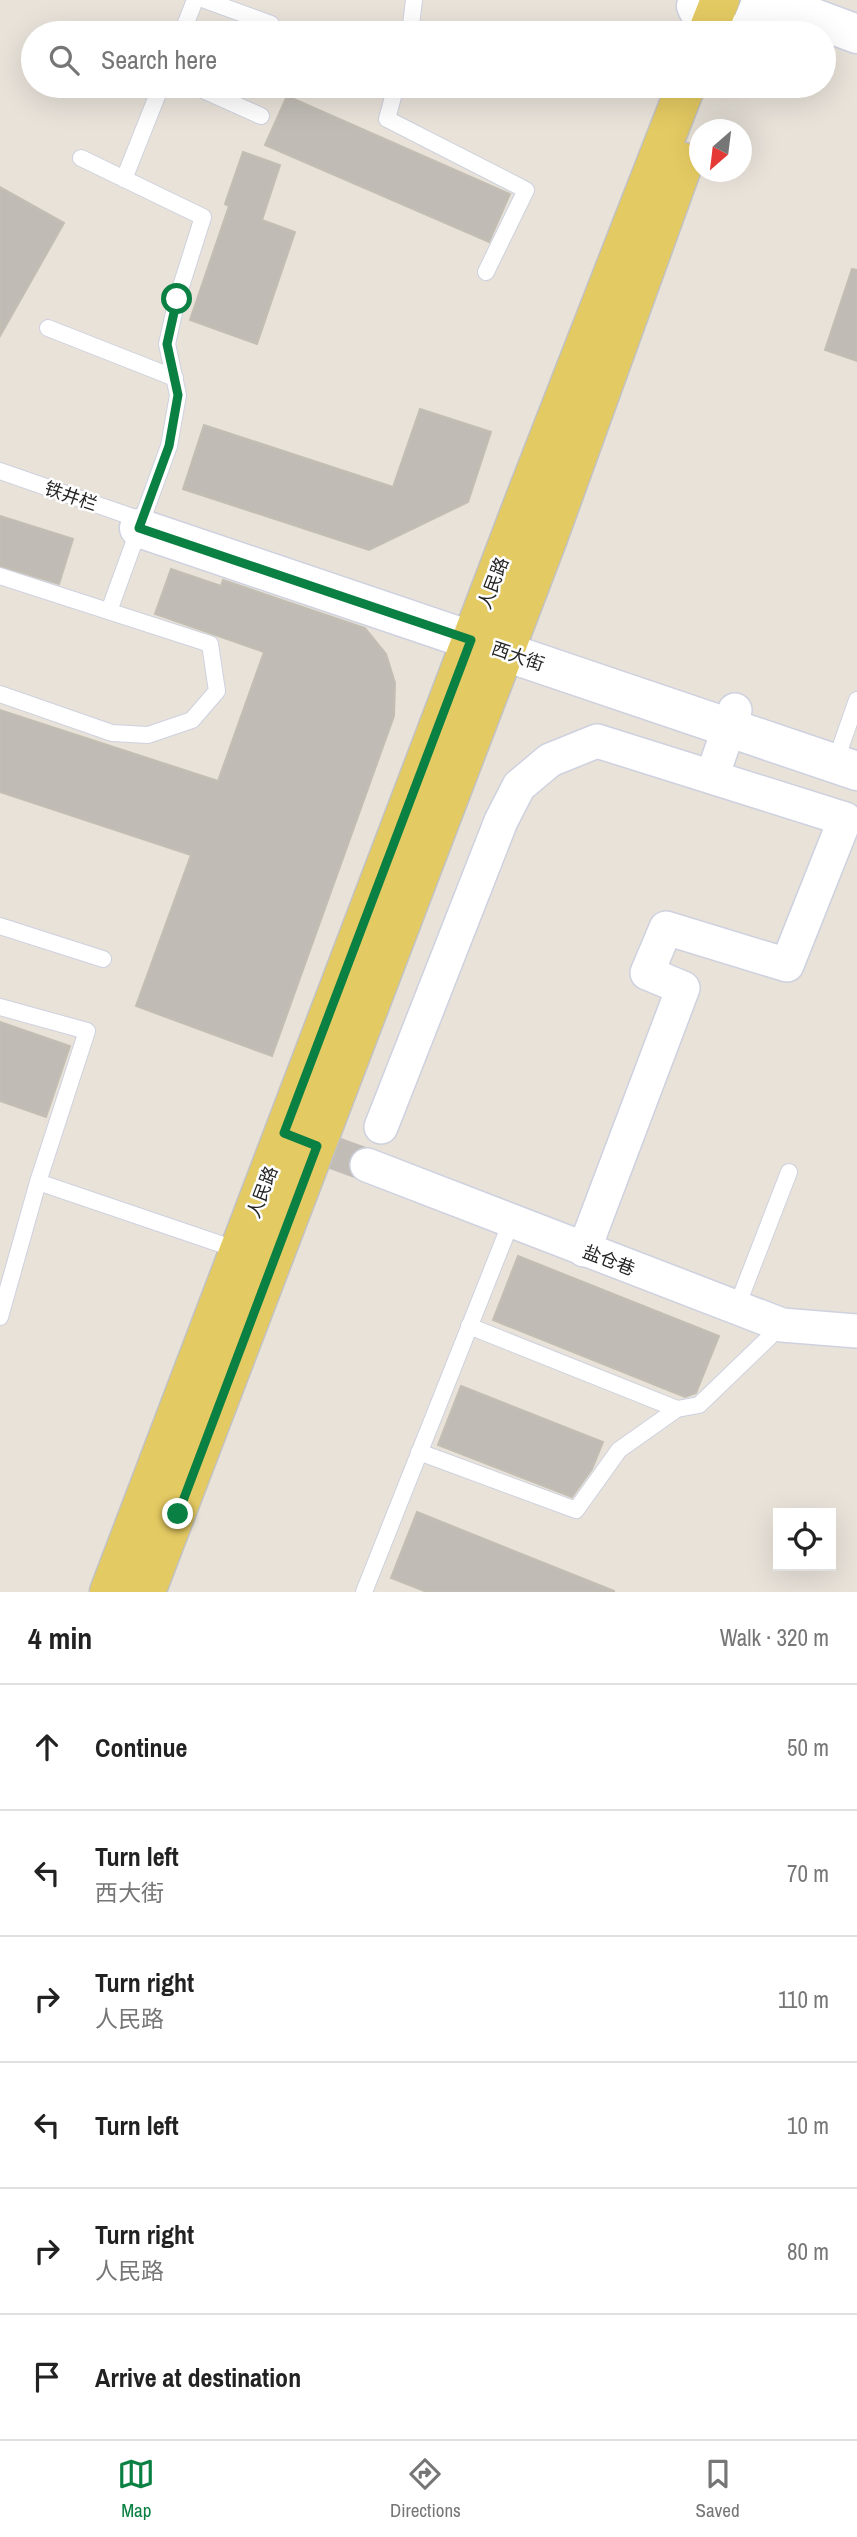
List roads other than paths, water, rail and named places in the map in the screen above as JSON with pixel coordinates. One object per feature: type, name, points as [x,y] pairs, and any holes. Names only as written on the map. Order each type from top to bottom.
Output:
[{"type":"main road","points":[[718,21],[742,0]]},
{"type":"main road","name":"人民路","points":[[109,1592],[256,1257],[312,1144],[682,98]]},
{"type":"main road","name":"人民路","points":[[491,637],[707,98]]},
{"type":"main road","name":"人民路","points":[[146,1592],[256,1257]]},
{"type":"street","points":[[754,21],[764,0],[821,21]]},
{"type":"street","points":[[814,0],[857,16]]},
{"type":"street","points":[[836,26],[857,34]]},
{"type":"street","name":"西大街","points":[[142,519],[848,757]]},
{"type":"street","points":[[712,777],[732,719]]},
{"type":"street","points":[[382,1127],[501,821],[519,786],[551,760],[597,741],[845,819],[787,965],[666,928],[647,973],[683,988],[584,1250]]},
{"type":"street","name":"盐仓巷","points":[[367,1165],[782,1325],[857,1331]]},
{"type":"lane","points":[[187,21],[195,0]]},
{"type":"lane","points":[[205,0],[263,21]]},
{"type":"lane","points":[[411,21],[414,0]]},
{"type":"lane","points":[[124,179],[156,98]]},
{"type":"lane","points":[[221,98],[261,116]]},
{"type":"lane","points":[[393,98],[387,119],[526,190],[486,272]]},
{"type":"lane","points":[[81,158],[203,217],[177,299],[167,344],[178,395],[169,446],[108,611]]},
{"type":"lane","points":[[48,328],[175,377]]},
{"type":"lane","name":"铁井栏","points":[[0,471],[142,519]]},
{"type":"lane","points":[[0,576],[210,644],[217,691],[192,720],[148,736],[112,733],[0,694]]},
{"type":"lane","points":[[848,757],[857,700]]},
{"type":"lane","points":[[0,926],[103,959]]},
{"type":"lane","points":[[0,1007],[87,1031],[38,1182],[0,1317]]},
{"type":"lane","points":[[736,1309],[789,1172]]},
{"type":"lane","points":[[38,1182],[256,1257]]},
{"type":"lane","points":[[363,1592],[510,1222]]},
{"type":"lane","points":[[419,1452],[576,1510],[620,1450],[677,1409],[699,1405],[782,1325]]},
{"type":"lane","points":[[469,1326],[677,1409]]},
{"type":"tunnel","points":[[334,1153],[367,1165]]}]
